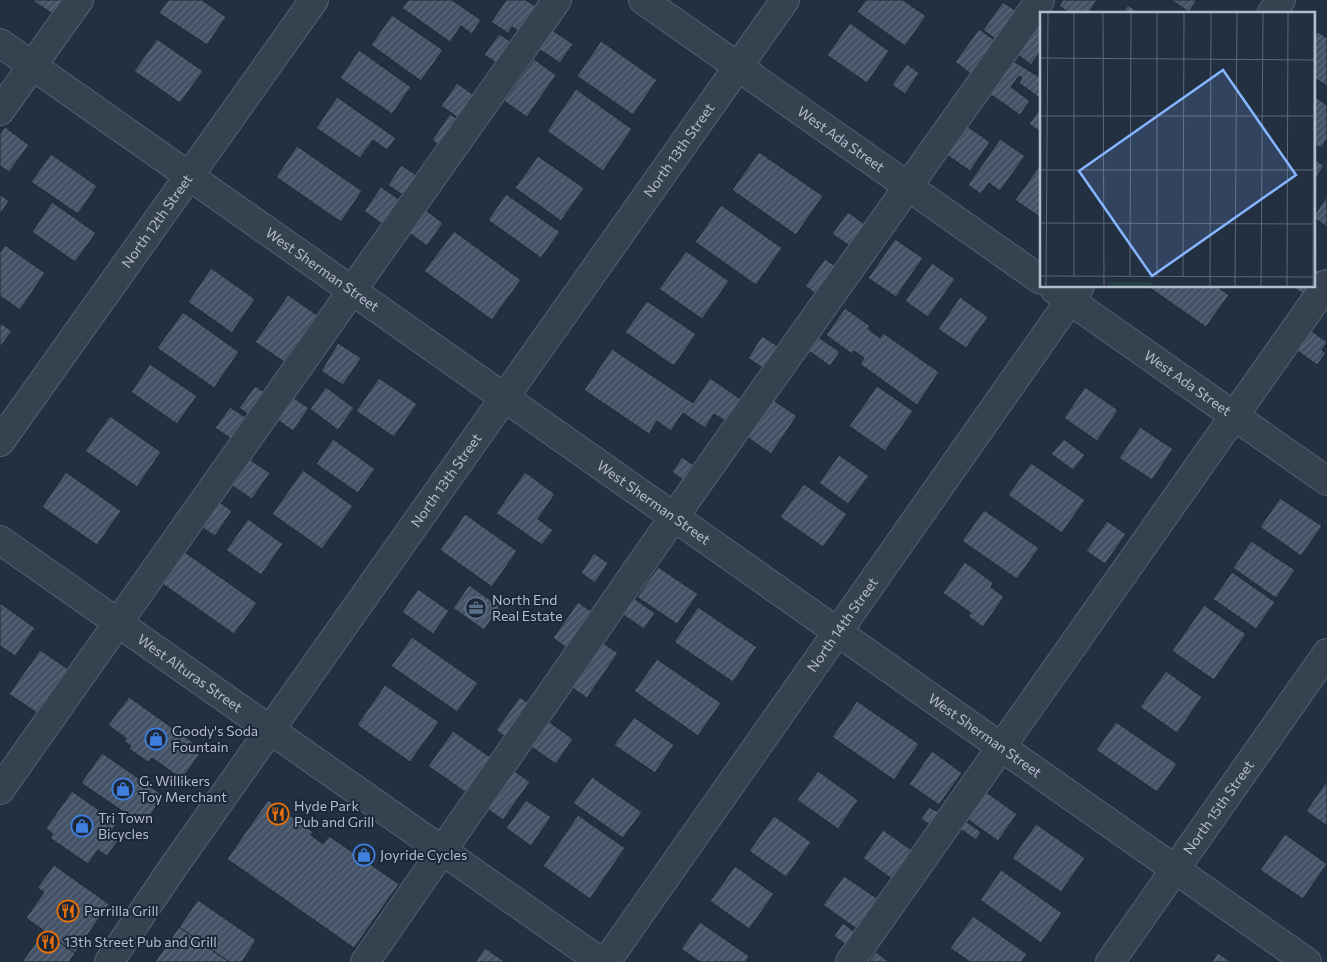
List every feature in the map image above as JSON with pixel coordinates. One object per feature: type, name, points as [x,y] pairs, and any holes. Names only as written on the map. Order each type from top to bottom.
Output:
[{"type":"street","points":[[0,111],[79,0]]},
{"type":"street","name":"North 12th Street","points":[[0,442],[314,0]]},
{"type":"street","points":[[0,790],[557,0]]},
{"type":"street","name":"West Ada Street","points":[[643,0],[1040,279]]},
{"type":"street","name":"North 13th Street","points":[[109,962],[270,729],[785,0]]},
{"type":"street","points":[[365,962],[674,517],[1040,0]]},
{"type":"street","points":[[1272,12],[1281,0]]},
{"type":"street","name":"West Sherman Street","points":[[0,43],[1307,962]]},
{"type":"street","points":[[850,962],[1327,284]]},
{"type":"street","name":"West Ada Street","points":[[1067,291],[1235,416],[1327,481]]},
{"type":"street","name":"North 14th Street","points":[[606,962],[838,632],[1067,291]]},
{"type":"street","name":"West Alturas Street","points":[[0,540],[601,962]]},
{"type":"street","name":"North 15th Street","points":[[1110,962],[1327,653]]},
{"type":"building","points":[[32,0],[64,0],[54,15]]},
{"type":"building","points":[[168,0],[202,0],[226,17],[207,45],[159,13]]},
{"type":"building","points":[[408,0],[452,0],[481,20],[472,34],[461,26],[450,42],[402,8]]},
{"type":"building","points":[[506,0],[526,0],[543,11],[526,36],[512,27],[508,33],[491,22]]},
{"type":"building","points":[[866,0],[903,0],[926,16],[905,46],[857,12]]},
{"type":"building","points":[[1063,0],[1097,0],[1089,12],[1068,12],[1059,6]]},
{"type":"building","points":[[1171,0],[1197,0],[1189,12]]},
{"type":"building","points":[[1003,2],[1022,15],[1002,44],[983,30]]},
{"type":"building","points":[[1128,5],[1138,12],[1123,12]]},
{"type":"building","points":[[392,15],[443,50],[421,81],[371,45]]},
{"type":"building","points":[[850,23],[889,51],[867,83],[827,55]]},
{"type":"building","points":[[1038,25],[1040,26],[1040,52],[1031,65],[1017,54]]},
{"type":"building","points":[[979,29],[1002,45],[978,79],[955,62]]},
{"type":"building","points":[[552,30],[573,44],[560,63],[539,49]]},
{"type":"building","points":[[1318,32],[1327,38],[1327,86],[1314,78],[1314,37]]},
{"type":"building","points":[[499,34],[518,46],[503,67],[484,55]]},
{"type":"building","points":[[157,39],[203,71],[180,103],[134,71]]},
{"type":"building","points":[[601,41],[657,80],[633,115],[577,76]]},
{"type":"building","points":[[359,50],[411,87],[392,114],[340,78]]},
{"type":"building","points":[[534,59],[556,75],[527,117],[504,101]]},
{"type":"building","points":[[1010,59],[1040,77],[1040,98],[1019,83],[1022,78],[1019,76],[1011,87],[1030,101],[1020,115],[987,92]]},
{"type":"building","points":[[907,64],[919,73],[905,94],[892,85]]},
{"type":"building","points":[[457,83],[482,101],[466,123],[441,106]]},
{"type":"building","points":[[576,89],[632,129],[603,171],[547,131]]},
{"type":"building","points":[[1314,96],[1327,105],[1327,139],[1321,148],[1314,144]]},
{"type":"building","points":[[337,97],[396,138],[387,150],[373,140],[360,158],[316,128]]},
{"type":"building","points":[[1039,110],[1040,110],[1040,131],[1029,124]]},
{"type":"building","points":[[450,114],[465,124],[447,150],[432,140]]},
{"type":"building","points":[[964,124],[990,142],[970,171],[944,153]]},
{"type":"building","points":[[5,127],[29,145],[9,172],[0,166],[0,134]]},
{"type":"building","points":[[1000,139],[1025,156],[1000,191],[989,183],[981,194],[968,185]]},
{"type":"building","points":[[297,146],[362,191],[341,222],[276,177]]},
{"type":"building","points":[[759,152],[823,196],[796,235],[732,190]]},
{"type":"building","points":[[51,154],[97,186],[78,214],[31,182]]},
{"type":"building","points":[[538,156],[584,188],[561,221],[515,188]]},
{"type":"building","points":[[1314,159],[1324,166],[1314,181]]},
{"type":"building","points":[[401,165],[423,179],[410,200],[388,185]]},
{"type":"building","points":[[1040,165],[1040,217],[1015,200]]},
{"type":"building","points":[[381,187],[406,204],[389,229],[364,211]]},
{"type":"building","points":[[0,194],[9,201],[0,214]]},
{"type":"building","points":[[506,194],[560,232],[541,258],[488,220]]},
{"type":"building","points":[[1327,196],[1327,227],[1314,218]]},
{"type":"building","points":[[52,202],[96,233],[75,262],[32,232]]},
{"type":"building","points":[[721,205],[782,248],[756,285],[695,242]]},
{"type":"building","points":[[424,209],[443,223],[427,246],[408,232]]},
{"type":"building","points":[[848,212],[871,229],[856,250],[832,234]]},
{"type":"building","points":[[454,231],[521,280],[492,320],[424,271]]},
{"type":"building","points":[[895,239],[923,258],[896,297],[868,278]]},
{"type":"building","points":[[5,245],[45,273],[20,310],[0,296],[0,252]]},
{"type":"building","points":[[686,251],[729,281],[702,319],[659,289]]},
{"type":"building","points":[[825,259],[844,272],[824,300],[805,286]]},
{"type":"building","points":[[932,263],[955,279],[928,317],[905,301]]},
{"type":"building","points":[[211,268],[255,299],[232,333],[188,302]]},
{"type":"building","points":[[1314,268],[1327,277],[1312,300],[1294,288],[1314,288]]},
{"type":"building","points":[[1150,288],[1219,288],[1229,295],[1206,327]]},
{"type":"building","points":[[288,295],[317,315],[284,362],[255,342]]},
{"type":"building","points":[[960,297],[988,317],[966,348],[938,329]]},
{"type":"building","points":[[647,301],[696,334],[674,366],[625,332]]},
{"type":"building","points":[[845,308],[870,326],[868,329],[880,338],[883,333],[939,372],[917,405],[860,364],[864,358],[854,351],[852,354],[826,335]]},
{"type":"building","points":[[183,312],[239,352],[214,388],[157,348]]},
{"type":"building","points":[[0,323],[12,331],[0,347]]},
{"type":"building","points":[[1309,329],[1327,342],[1322,350],[1326,353],[1317,365],[1295,349]]},
{"type":"building","points":[[762,336],[785,351],[770,373],[748,358]]},
{"type":"building","points":[[818,337],[840,352],[830,366],[809,351]]},
{"type":"building","points":[[338,343],[361,358],[343,385],[321,371]]},
{"type":"building","points":[[612,349],[693,403],[710,378],[745,402],[730,424],[714,414],[705,428],[683,413],[671,431],[657,421],[649,434],[584,390]]},
{"type":"building","points":[[150,364],[197,396],[177,424],[131,392]]},
{"type":"building","points":[[379,378],[417,404],[394,437],[356,411]]},
{"type":"building","points":[[255,386],[270,396],[254,418],[239,408]]},
{"type":"building","points":[[877,386],[913,411],[885,451],[849,426]]},
{"type":"building","points":[[326,387],[354,408],[338,430],[310,409]]},
{"type":"building","points":[[1085,387],[1118,410],[1097,441],[1064,418]]},
{"type":"building","points":[[292,397],[309,408],[293,431],[276,419]]},
{"type":"building","points":[[773,400],[797,416],[771,454],[747,437]]},
{"type":"building","points":[[230,407],[251,421],[236,442],[215,428]]},
{"type":"building","points":[[110,416],[161,452],[137,487],[85,451]]},
{"type":"building","points":[[1140,427],[1173,449],[1152,480],[1119,458]]},
{"type":"building","points":[[333,439],[375,469],[358,493],[316,464]]},
{"type":"building","points":[[1064,439],[1085,455],[1073,470],[1051,454]]},
{"type":"building","points":[[839,455],[869,476],[848,504],[819,483]]},
{"type":"building","points":[[682,457],[699,469],[689,484],[672,472]]},
{"type":"building","points":[[249,459],[270,473],[252,499],[231,485]]},
{"type":"building","points":[[1031,463],[1085,500],[1062,533],[1008,495]]},
{"type":"building","points":[[303,470],[353,506],[322,549],[272,514]]},
{"type":"building","points":[[66,472],[121,511],[97,545],[42,507]]},
{"type":"building","points":[[525,472],[555,494],[538,519],[553,530],[542,545],[496,513]]},
{"type":"building","points":[[804,484],[847,514],[823,547],[780,517]]},
{"type":"building","points":[[1280,498],[1322,526],[1301,556],[1260,527]]},
{"type":"building","points":[[218,501],[232,511],[215,536],[200,526]]},
{"type":"building","points":[[984,510],[1039,548],[1017,579],[962,541]]},
{"type":"building","points":[[465,514],[517,551],[492,587],[440,550]]},
{"type":"building","points":[[248,519],[283,544],[261,575],[226,550]]},
{"type":"building","points":[[1107,521],[1126,534],[1105,564],[1086,551]]},
{"type":"building","points":[[1251,541],[1295,570],[1276,598],[1233,568]]},
{"type":"building","points":[[179,548],[257,603],[234,634],[157,580]]},
{"type":"building","points":[[594,553],[608,563],[595,583],[581,573]]},
{"type":"building","points":[[965,562],[993,583],[991,587],[1004,597],[983,627],[968,616],[971,613],[943,593]]},
{"type":"building","points":[[658,567],[698,594],[677,624],[637,597]]},
{"type":"building","points":[[1232,572],[1275,602],[1256,629],[1213,599]]},
{"type":"building","name":"North End Real Estate","points":[[469,585],[500,607],[484,630],[453,608]]},
{"type":"building","points":[[418,589],[449,611],[433,634],[402,612]]},
{"type":"building","points":[[633,598],[655,613],[644,629],[622,614]]},
{"type":"building","points":[[578,602],[599,617],[574,653],[553,638]]},
{"type":"building","points":[[0,603],[35,628],[15,656],[0,646]]},
{"type":"building","points":[[1204,605],[1246,634],[1214,680],[1172,651]]},
{"type":"building","points":[[698,607],[757,647],[733,682],[674,642]]},
{"type":"building","points":[[412,637],[478,683],[457,712],[391,666]]},
{"type":"building","points":[[600,641],[618,653],[587,698],[568,685]]},
{"type":"building","points":[[40,650],[71,671],[40,715],[9,694]]},
{"type":"building","points":[[657,659],[721,703],[698,736],[634,691]]},
{"type":"building","points":[[1166,671],[1202,697],[1177,733],[1140,707]]},
{"type":"building","points":[[385,685],[439,722],[410,762],[357,725]]},
{"type":"building","name":"Goody's Soda Fountain","points":[[129,697],[195,744],[193,747],[201,752],[182,779],[152,758],[148,762],[129,749],[131,746],[124,741],[126,738],[108,725]]},
{"type":"building","points":[[520,697],[535,708],[511,741],[496,730]]},
{"type":"building","points":[[857,701],[919,744],[894,780],[832,737]]},
{"type":"building","points":[[634,717],[674,745],[655,773],[614,745]]},
{"type":"building","points":[[548,721],[573,739],[556,764],[530,746]]},
{"type":"building","points":[[1116,722],[1177,764],[1157,792],[1096,750]]},
{"type":"building","points":[[453,731],[493,759],[468,794],[428,766]]},
{"type":"building","points":[[932,751],[962,773],[939,805],[909,784]]},
{"type":"building","name":"G. Willikers Toy Merchant","points":[[102,753],[164,796],[143,825],[81,783]]},
{"type":"building","points":[[506,765],[530,782],[503,820],[479,803]]},
{"type":"building","points":[[818,771],[858,800],[838,829],[797,800]]},
{"type":"building","points":[[592,777],[642,812],[623,838],[573,803]]},
{"type":"building","points":[[1327,783],[1327,826],[1306,811]]},
{"type":"building","name":"Tri Town Bicycles","points":[[72,791],[117,823],[109,835],[118,841],[107,856],[98,850],[88,864],[50,838],[53,834],[46,828]]},
{"type":"building","points":[[986,792],[1017,814],[998,841],[967,819]]},
{"type":"building","points":[[268,800],[313,832],[311,835],[323,844],[329,836],[399,884],[354,948],[227,859]]},
{"type":"building","points":[[526,800],[551,817],[531,846],[506,828]]},
{"type":"building","points":[[929,807],[942,814],[933,827],[921,819]]},
{"type":"building","points":[[578,815],[625,848],[590,899],[543,866]]},
{"type":"building","points":[[774,816],[811,842],[786,877],[749,851]]},
{"type":"building","points":[[964,820],[981,832],[976,840],[959,828]]},
{"type":"building","points":[[1036,824],[1085,858],[1061,892],[1012,858]]},
{"type":"building","points":[[883,830],[916,853],[896,882],[863,858]]},
{"type":"building","points":[[1285,834],[1327,864],[1303,899],[1260,870]]},
{"type":"building","name":"Parrilla Grill","points":[[54,865],[109,904],[75,953],[26,918],[44,892],[37,888]]},
{"type":"building","points":[[735,866],[774,894],[749,929],[710,901]]},
{"type":"building","points":[[1001,870],[1062,913],[1041,943],[980,900]]},
{"type":"building","points":[[844,876],[878,899],[857,929],[823,905]]},
{"type":"building","points":[[198,900],[256,940],[242,962],[229,962],[179,927]]},
{"type":"building","points":[[973,916],[1027,954],[1021,962],[970,962],[950,948]]},
{"type":"building","points":[[700,922],[749,956],[746,962],[700,962],[681,949]]},
{"type":"building","points":[[843,923],[861,937],[852,949],[834,936]]},
{"type":"building","points":[[179,927],[229,962],[155,962]]},
{"type":"building","name":"13th Street Pub and Grill","points":[[44,931],[75,953],[69,962],[22,962]]},
{"type":"building","points":[[485,948],[505,962],[475,962]]},
{"type":"building","points":[[876,952],[889,962],[869,962]]},
{"type":"building","points":[[1218,953],[1231,962],[1212,962]]},
{"type":"place","name":"North End Real Estate","points":[[476,608]]},
{"type":"place","name":"Goody's Soda Fountain","points":[[156,739]]},
{"type":"place","name":"G. Willikers Toy Merchant","points":[[123,789]]},
{"type":"place","name":"Hyde Park Pub and Grill","points":[[278,814]]},
{"type":"place","name":"Tri Town Bicycles","points":[[82,826]]},
{"type":"place","name":"Joyride Cycles","points":[[364,855]]},
{"type":"place","name":"Parrilla Grill","points":[[68,911]]},
{"type":"place","name":"13th Street Pub and Grill","points":[[48,942]]}]
